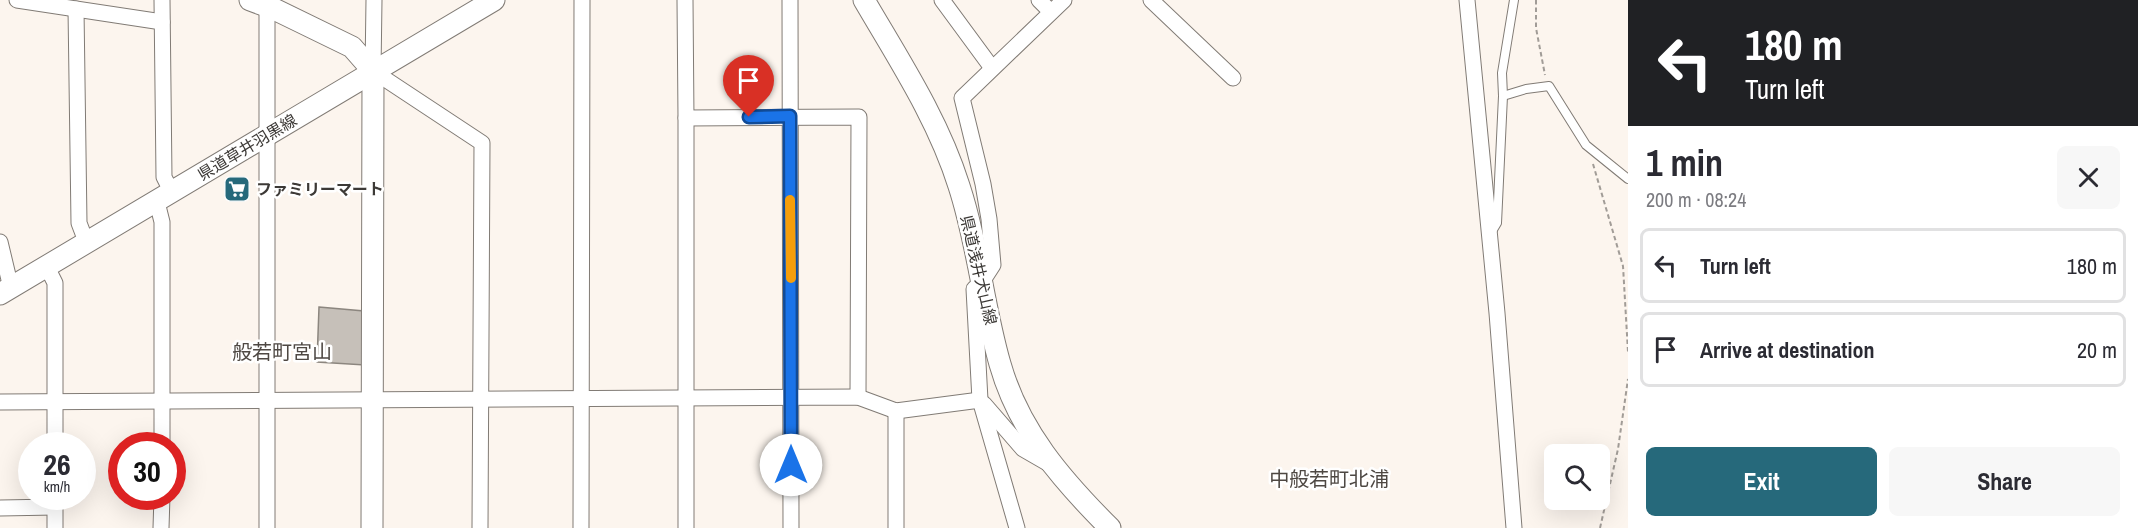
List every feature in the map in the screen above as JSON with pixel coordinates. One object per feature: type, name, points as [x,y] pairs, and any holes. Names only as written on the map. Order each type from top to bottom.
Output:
[{"type":"main road","name":"県道草井羽黒線","points":[[6,291],[494,0]]},
{"type":"main road","name":"県道浅井犬山線","points":[[864,0],[938,128],[960,187],[1004,375],[1021,416],[1032,438],[1052,466],[1073,492],[1110,528]]},
{"type":"main road","points":[[261,2],[352,47],[373,71],[372,528]]},
{"type":"street","points":[[21,0],[162,22]]},
{"type":"street","points":[[162,0],[165,198],[162,222],[162,432]]},
{"type":"street","points":[[374,0],[373,71],[482,143],[480,528]]},
{"type":"street","points":[[581,528],[582,0]]},
{"type":"street","points":[[685,0],[686,528]]},
{"type":"street","points":[[790,0],[791,528]]},
{"type":"street","points":[[942,0],[992,68]]},
{"type":"street","points":[[1039,0],[1051,12]]},
{"type":"street","points":[[1017,528],[980,400],[974,289],[982,282],[993,265],[989,219],[962,98],[1064,0]]},
{"type":"street","points":[[1151,0],[1233,78]]},
{"type":"street","points":[[1467,0],[1497,313],[1514,528]]},
{"type":"street","points":[[261,2],[267,136],[267,528]]},
{"type":"street","points":[[76,9],[79,223],[87,244]]},
{"type":"street","points":[[686,118],[859,117],[858,397]]},
{"type":"street","points":[[0,242],[6,291]]},
{"type":"street","points":[[47,267],[55,284],[55,432]]},
{"type":"street","points":[[0,402],[372,398],[858,397],[896,411],[980,400]]},
{"type":"street","points":[[980,400],[1023,448],[1052,466]]},
{"type":"street","points":[[896,411],[896,528]]},
{"type":"street","points":[[0,508],[18,506]]},
{"type":"street","points":[[55,510],[55,528]]},
{"type":"street","points":[[161,528],[162,510]]},
{"type":"lane","points":[[1489,237],[1497,223],[1502,73],[1514,0]]},
{"type":"lane","points":[[1503,96],[1526,89],[1549,87],[1586,145],[1628,179]]},
{"type":"path","points":[[1536,0],[1536,28],[1549,87]]},
{"type":"path","points":[[1586,145],[1599,180],[1623,266],[1628,352]]},
{"type":"path","points":[[1600,528],[1618,449],[1628,379]]},
{"type":"building","points":[[319,307],[364,311],[365,365],[317,362]]},
{"type":"slow traffic","points":[[790,200],[791,278]]},
{"type":"place","name":"ファミリーマート","points":[[237,189]]},
{"type":"district","name":"般若町宮山","points":[[282,352]]},
{"type":"district","name":"中般若町北浦","points":[[1329,479]]},
{"type":"route","points":[[749,117],[790,116],[791,465]]}]
